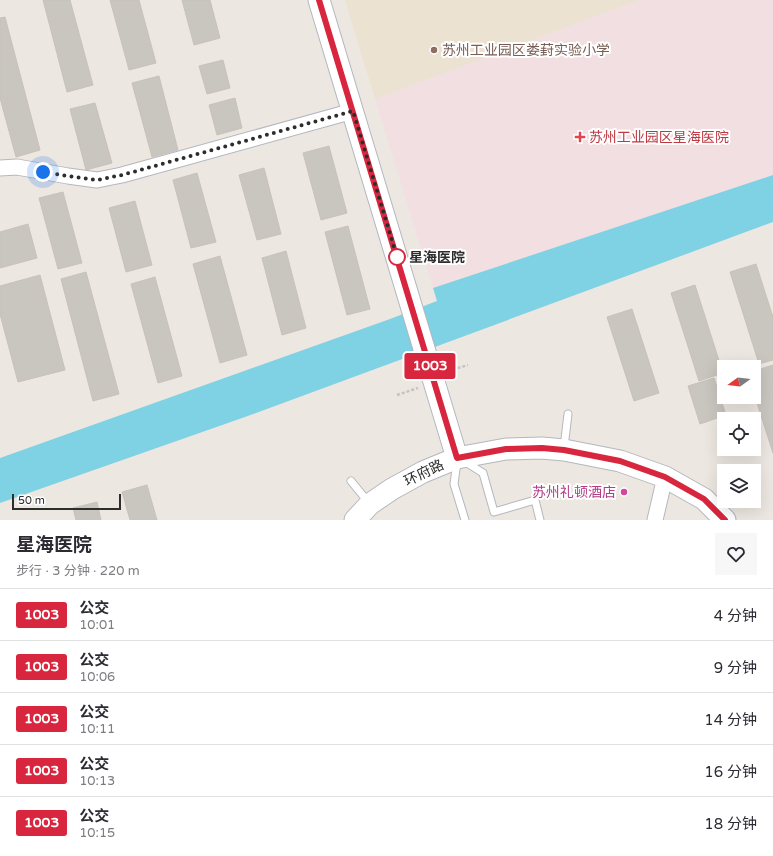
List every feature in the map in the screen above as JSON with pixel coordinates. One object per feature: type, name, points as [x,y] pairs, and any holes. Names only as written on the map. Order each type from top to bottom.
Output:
[{"type":"street","points":[[319,0],[457,458]]},
{"type":"street","points":[[1,166],[97,180],[122,175],[353,111]]},
{"type":"street","name":"环府路","points":[[354,520],[370,504],[392,489],[423,472],[457,458],[506,449],[542,448],[564,450],[620,461],[665,477],[704,499],[725,520]]},
{"type":"street","points":[[655,520],[665,477]]},
{"type":"lane","points":[[564,450],[568,414]]},
{"type":"lane","points":[[465,520],[454,484],[457,458],[483,473],[494,512],[535,500],[540,520]]},
{"type":"lane","points":[[351,481],[370,504]]},
{"type":"path","points":[[397,395],[434,382]]},
{"type":"shaded area","name":"苏州工业园区娄葑实验小学","points":[[345,0],[639,0],[375,99]]},
{"type":"shaded area","name":"苏州工业园区星海医院","points":[[639,0],[773,0],[773,175],[433,288],[375,99]]},
{"type":"water","points":[[773,175],[773,222],[245,417],[0,503],[0,458],[437,301],[433,288]]},
{"type":"building","points":[[43,0],[70,0],[93,85],[67,92]]},
{"type":"building","points":[[110,0],[139,0],[156,63],[129,70]]},
{"type":"building","points":[[182,0],[210,0],[220,38],[194,45]]},
{"type":"building","points":[[5,17],[40,150],[16,157],[0,98],[0,18]]},
{"type":"building","points":[[223,60],[230,88],[207,94],[199,66]]},
{"type":"building","points":[[159,76],[178,150],[152,157],[132,83]]},
{"type":"building","points":[[235,98],[242,128],[217,135],[209,105]]},
{"type":"building","points":[[95,103],[112,163],[86,170],[70,109]]},
{"type":"building","points":[[329,146],[347,213],[321,220],[303,153]]},
{"type":"building","points":[[264,168],[281,234],[257,240],[239,175]]},
{"type":"building","points":[[197,173],[216,242],[191,248],[173,180]]},
{"type":"building","points":[[63,192],[82,263],[58,269],[39,198]]},
{"type":"building","points":[[135,201],[152,265],[126,272],[109,208]]},
{"type":"building","points":[[28,224],[37,258],[0,268],[0,232]]},
{"type":"building","points":[[348,226],[370,309],[347,315],[325,232]]},
{"type":"building","points":[[286,251],[306,328],[282,335],[262,258]]},
{"type":"building","points":[[220,256],[247,355],[220,363],[193,264]]},
{"type":"building","points":[[756,264],[773,317],[773,360],[761,363],[761,360],[758,360],[730,272]]},
{"type":"building","points":[[86,272],[119,394],[93,401],[61,279]]},
{"type":"building","points":[[40,275],[65,370],[18,382],[0,314],[0,286]]},
{"type":"building","points":[[155,277],[182,376],[158,383],[131,284]]},
{"type":"building","points":[[695,285],[719,360],[717,360],[717,375],[699,381],[671,293]]},
{"type":"building","points":[[632,309],[659,393],[634,401],[607,317]]},
{"type":"building","points":[[773,365],[773,453],[757,404],[761,404],[761,369]]},
{"type":"building","points":[[714,378],[717,387],[717,404],[722,404],[725,412],[717,412],[717,418],[700,424],[688,386]]},
{"type":"building","points":[[147,485],[157,520],[130,520],[122,492]]},
{"type":"building","points":[[97,502],[101,520],[76,520],[73,508]]},
{"type":"bus line","name":"1003","points":[[319,0],[358,125],[457,458],[506,449],[542,448],[564,450],[620,461],[665,477],[704,499],[725,520]]},
{"type":"place","name":"苏州工业园区娄葑实验小学","points":[[434,50]]},
{"type":"place","name":"苏州工业园区星海医院","points":[[580,137]]},
{"type":"place","name":"星海医院","points":[[397,257]]},
{"type":"place","name":"苏州礼顿酒店","points":[[624,492]]},
{"type":"route","points":[[43,172],[97,180],[122,175],[353,111],[397,257]]}]
